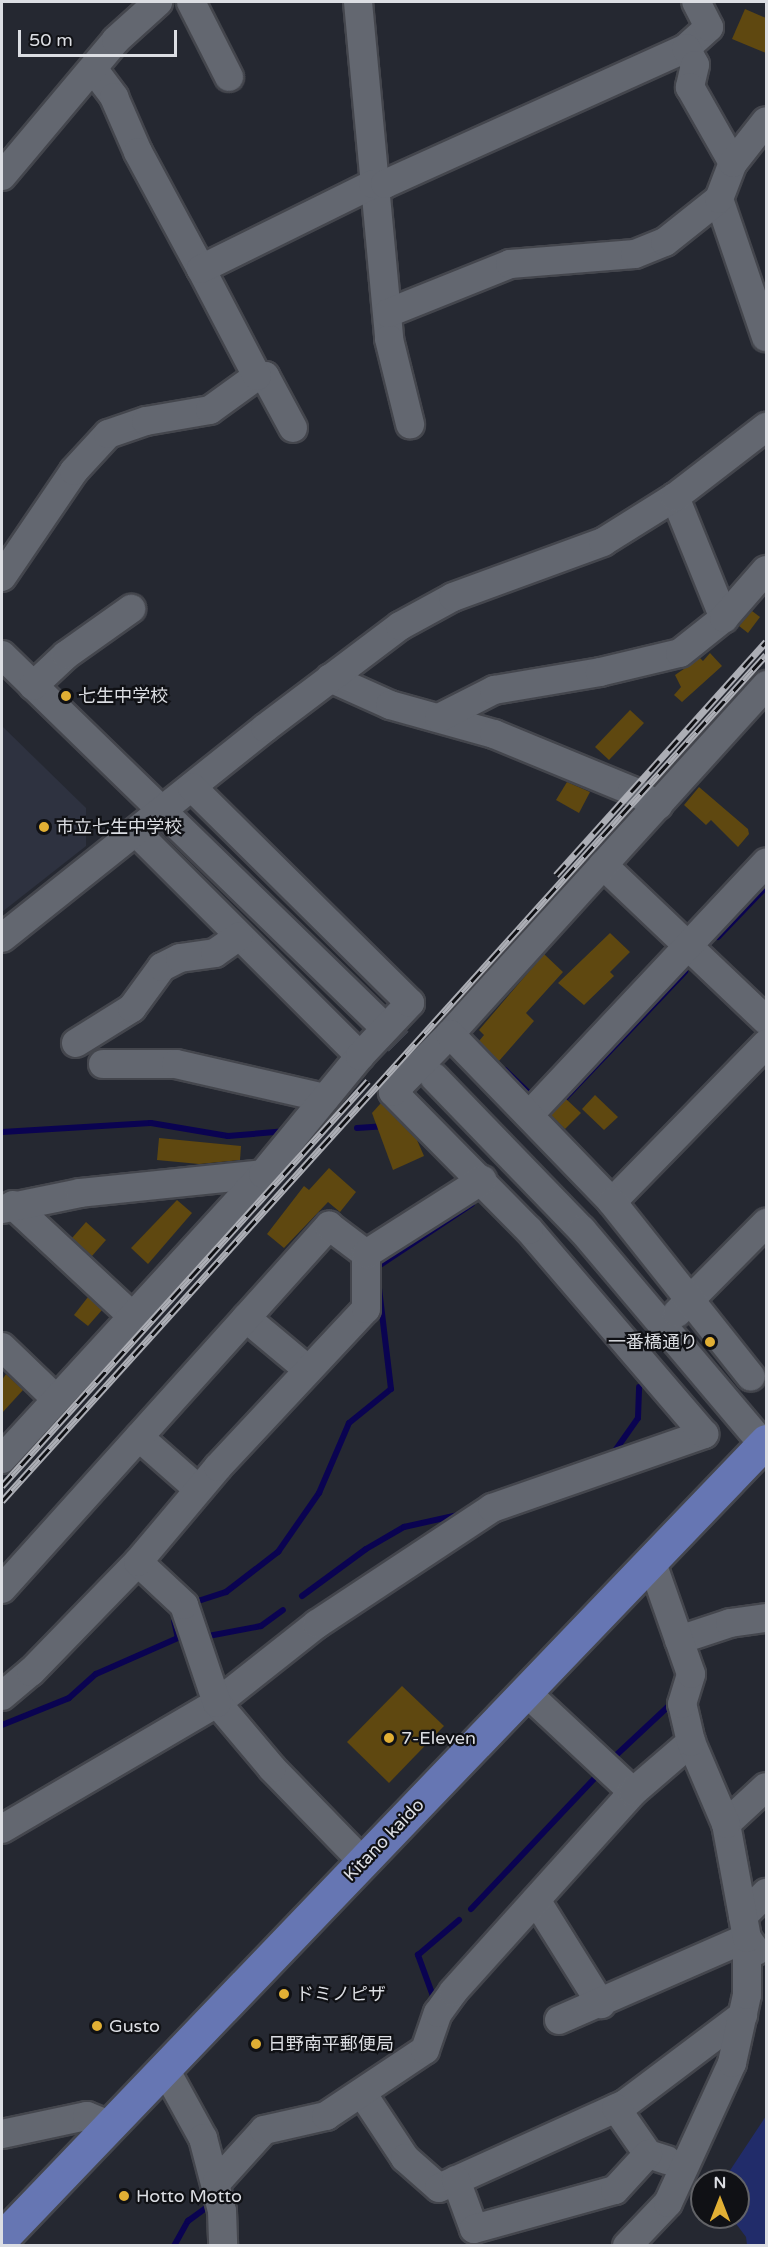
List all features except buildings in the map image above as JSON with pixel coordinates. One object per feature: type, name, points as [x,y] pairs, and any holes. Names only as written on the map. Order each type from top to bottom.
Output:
[{"type":"main road","name":"Kitano kaido","points":[[2,2238],[765,1443]]},
{"type":"street","points":[[2,176],[94,70],[116,40],[158,2]]},
{"type":"street","points":[[191,2],[229,77]]},
{"type":"street","points":[[358,2],[389,339],[410,424]]},
{"type":"street","points":[[201,269],[373,184],[385,184],[686,48],[709,27],[696,2]]},
{"type":"street","points":[[686,48],[695,65],[690,87],[733,163]]},
{"type":"street","points":[[94,70],[114,97],[138,152],[257,376]]},
{"type":"street","points":[[388,313],[510,264],[635,254],[665,242],[719,199],[733,163],[766,121]]},
{"type":"street","points":[[719,199],[766,337]]},
{"type":"street","points":[[2,577],[74,471],[108,434],[146,422],[210,410],[257,376],[265,376],[292,428]]},
{"type":"street","points":[[2,938],[330,678],[400,626],[453,597],[603,542],[675,497],[766,427]]},
{"type":"street","points":[[675,497],[724,618]]},
{"type":"street","points":[[439,717],[494,690],[600,672],[680,652],[724,618],[766,570]]},
{"type":"street","points":[[33,686],[66,655],[131,609]]},
{"type":"street","points":[[2,655],[378,1022]]},
{"type":"street","points":[[330,678],[390,705],[494,734],[632,790],[658,805]]},
{"type":"street","points":[[2,1829],[218,1703],[317,1624],[492,1508],[704,1434],[482,1180],[393,1092],[450,1034],[766,685]]},
{"type":"street","points":[[2,1459],[131,1314],[263,1174],[360,1056],[410,1003],[192,787]]},
{"type":"street","points":[[136,832],[360,1056]]},
{"type":"street","points":[[530,1114],[766,863]]},
{"type":"street","points":[[603,865],[766,1020]]},
{"type":"street","points":[[76,1043],[132,1008],[162,967],[180,958],[215,954],[239,936]]},
{"type":"street","points":[[450,1034],[530,1114],[612,1203],[751,1377]]},
{"type":"street","points":[[612,1203],[766,1044]]},
{"type":"street","points":[[103,1064],[176,1064],[325,1098]]},
{"type":"street","points":[[434,1077],[582,1230],[765,1443]]},
{"type":"street","points":[[7,1207],[80,1193],[263,1174]]},
{"type":"street","points":[[366,1254],[482,1180]]},
{"type":"street","points":[[7,1207],[131,1314]]},
{"type":"street","points":[[634,1352],[691,1301],[766,1223]]},
{"type":"street","points":[[2,1589],[330,1226],[366,1254]]},
{"type":"street","points":[[2,1696],[31,1672],[138,1562],[198,1489],[307,1369],[366,1309],[366,1254]]},
{"type":"street","points":[[246,1318],[307,1369]]},
{"type":"street","points":[[2,1347],[56,1399]]},
{"type":"street","points":[[139,1437],[198,1489]]},
{"type":"street","points":[[627,2246],[668,2203],[732,2062],[747,1995],[745,1927],[726,1824],[691,1742],[682,1704],[691,1674],[651,1560]]},
{"type":"street","points":[[138,1562],[184,1605],[218,1703],[272,1768],[363,1862]]},
{"type":"street","points":[[679,1640],[730,1623],[766,1618]]},
{"type":"street","points":[[526,1692],[633,1792]]},
{"type":"street","points":[[217,2182],[264,2130],[326,2116],[425,2050],[438,2013],[453,1992],[633,1792],[691,1742]]},
{"type":"street","points":[[726,1824],[766,1788]]},
{"type":"street","points":[[559,2020],[602,2004],[745,1927],[766,1893]]},
{"type":"street","points":[[536,1900],[602,2004]]},
{"type":"street","points":[[745,1927],[766,1968]]},
{"type":"street","points":[[362,2093],[405,2158],[439,2188],[616,2108],[743,2015]]},
{"type":"street","points":[[165,2069],[203,2138],[217,2182],[223,2246]]},
{"type":"street","points":[[616,2108],[648,2154],[685,2166]]},
{"type":"street","points":[[2,2134],[87,2116],[109,2125]]},
{"type":"street","points":[[456,2180],[474,2229],[615,2190],[648,2154]]},
{"type":"shaded area","name":"市立七生中学校","points":[[2,726],[86,808],[86,846],[2,912]]},
{"type":"shaded area","points":[[766,2116],[766,2245],[747,2245],[746,2237],[740,2229],[750,2229],[750,2169],[731,2169]]},
{"type":"waterway","points":[[718,937],[766,887]]},
{"type":"waterway","points":[[551,1113],[685,972]]},
{"type":"waterway","points":[[505,1070],[529,1093]]},
{"type":"waterway","points":[[2,1132],[151,1123],[228,1136],[287,1131]]},
{"type":"waterway","points":[[357,1128],[383,1126]]},
{"type":"waterway","points":[[377,1267],[472,1204]]},
{"type":"waterway","points":[[192,1603],[226,1592],[278,1552],[319,1493],[349,1423],[391,1389],[379,1289]]},
{"type":"waterway","points":[[612,1455],[638,1418],[639,1387]]},
{"type":"waterway","points":[[302,1596],[366,1549],[404,1527],[462,1514]]},
{"type":"waterway","points":[[203,1637],[261,1626],[283,1610]]},
{"type":"waterway","points":[[2,1725],[69,1698],[96,1674],[178,1638],[174,1621]]},
{"type":"waterway","points":[[611,1760],[672,1703]]},
{"type":"waterway","points":[[471,1909],[596,1777]]},
{"type":"waterway","points":[[431,2001],[433,1996],[418,1955],[459,1920]]},
{"type":"waterway","points":[[174,2246],[188,2221],[207,2207]]},
{"type":"tunnel","points":[[379,1022],[434,1077]]},
{"type":"railway","points":[[556,875],[766,642]]},
{"type":"railway","points":[[2,1501],[766,655]]},
{"type":"railway","points":[[2,1486],[368,1081]]},
{"type":"place","name":"七生中学校","points":[[66,696]]},
{"type":"place","name":"市立七生中学校","points":[[44,827]]},
{"type":"place","name":"一番橋通り","points":[[710,1342]]},
{"type":"place","name":"7-Eleven","points":[[389,1738]]},
{"type":"place","name":"ドミノピザ","points":[[284,1994]]},
{"type":"place","name":"Gusto","points":[[97,2026]]},
{"type":"place","name":"日野南平郵便局","points":[[256,2044]]},
{"type":"place","name":"Hotto Motto","points":[[124,2196]]}]
